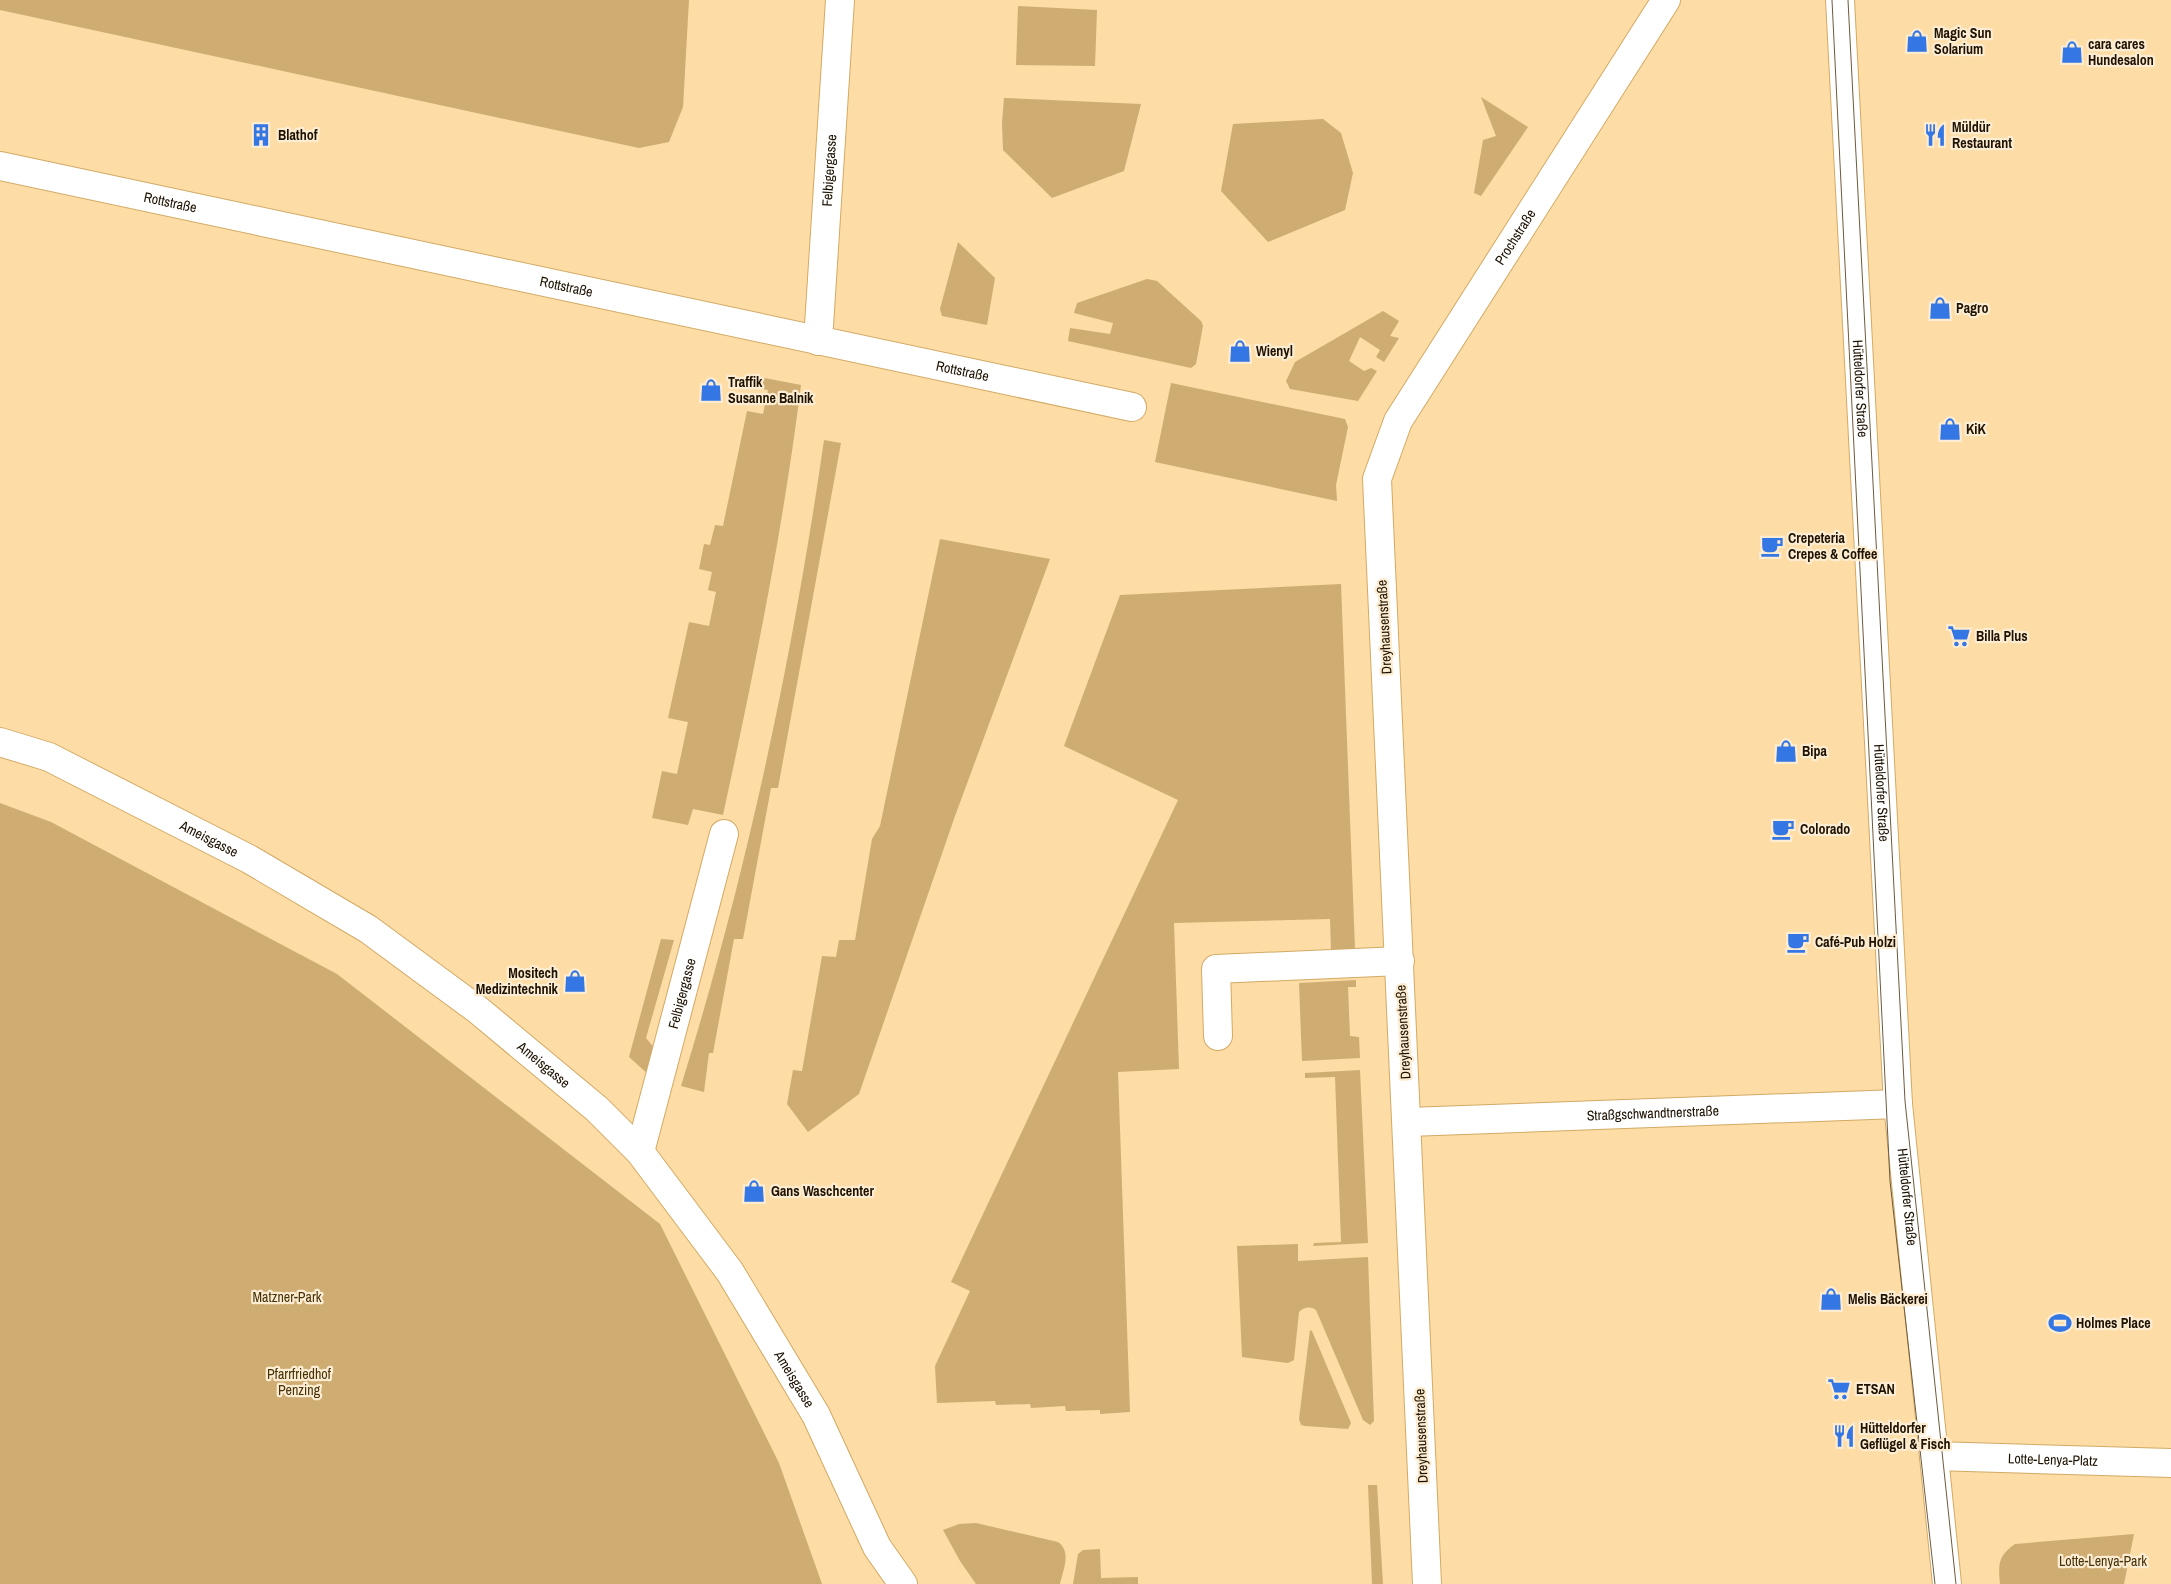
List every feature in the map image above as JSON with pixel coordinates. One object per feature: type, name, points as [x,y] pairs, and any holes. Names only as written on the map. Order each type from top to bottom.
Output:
[{"type":"street","name":"Felbigergasse","points":[[818,341],[840,0]]},
{"type":"street","name":"Prochstraße","points":[[1377,479],[1398,421],[1666,0]]},
{"type":"street","name":"Hütteldorfer Straße","points":[[1840,0],[1898,1104],[1947,1584]]},
{"type":"street","name":"Rottstraße","points":[[0,166],[1132,407]]},
{"type":"street","name":"Dreyhausenstraße","points":[[1377,479],[1408,1122],[1427,1584]]},
{"type":"street","name":"Ameisgasse","points":[[0,742],[49,757],[241,854],[368,929],[478,1010],[597,1109],[640,1152],[730,1272],[816,1415],[877,1547],[903,1584]]},
{"type":"street","name":"Felbigergasse","points":[[640,1152],[724,834]]},
{"type":"street","points":[[1218,1036],[1216,969],[1400,961]]},
{"type":"street","name":"Straßgschwandtnerstraße","points":[[1408,1122],[1898,1104]]},
{"type":"street","name":"Lotte-Lenya-Platz","points":[[1934,1456],[2171,1463]]},
{"type":"green space","points":[[0,0],[689,0],[683,107],[669,142],[639,148],[0,10]]},
{"type":"green space","points":[[1018,6],[1097,10],[1095,66],[1016,65]]},
{"type":"green space","points":[[1481,97],[1528,127],[1481,196],[1474,193],[1483,140],[1496,136]]},
{"type":"green space","points":[[1004,98],[1141,104],[1124,171],[1052,198],[1003,150],[1002,123]]},
{"type":"green space","points":[[1323,119],[1341,133],[1353,173],[1345,210],[1268,242],[1221,191],[1233,124]]},
{"type":"green space","points":[[958,242],[995,278],[987,325],[942,316],[940,309]]},
{"type":"green space","points":[[1147,279],[1157,281],[1201,321],[1203,326],[1196,364],[1191,368],[1068,341],[1070,328],[1110,334],[1113,323],[1074,313],[1077,303]]},
{"type":"green space","points":[[1383,311],[1399,321],[1390,336],[1399,338],[1384,362],[1376,357],[1380,350],[1360,337],[1349,361],[1364,371],[1371,368],[1377,371],[1358,401],[1290,389],[1286,381],[1295,362]]},
{"type":"green space","points":[[754,376],[801,385],[794,439],[767,601],[723,815],[693,809],[688,825],[652,818],[662,771],[677,774],[688,722],[668,718],[689,622],[709,626],[716,592],[708,590],[712,572],[699,569],[704,544],[710,545],[715,525],[723,526],[747,411],[763,414],[768,390],[752,387]]},
{"type":"green space","points":[[1171,383],[1345,419],[1348,427],[1336,485],[1337,501],[1155,462]]},
{"type":"green space","points":[[824,440],[841,443],[778,788],[771,788],[743,939],[734,939],[713,1053],[709,1053],[704,1092],[681,1086],[705,1007],[747,847],[765,766],[798,603]]},
{"type":"green space","points":[[940,539],[1050,559],[955,816],[859,1094],[808,1132],[787,1104],[793,1070],[802,1071],[822,956],[836,957],[839,940],[855,940],[872,839],[880,826]]},
{"type":"green space","points":[[1341,584],[1355,949],[1331,950],[1330,919],[1174,923],[1179,1069],[1118,1072],[1130,1412],[1100,1414],[1100,1410],[1066,1411],[1065,1406],[1031,1408],[1030,1404],[996,1405],[995,1401],[937,1403],[935,1366],[970,1291],[951,1282],[1178,800],[1064,746],[1120,595]]},
{"type":"green space","name":"Matzner-Park","points":[[0,803],[51,822],[337,974],[660,1224],[779,1463],[822,1584],[0,1584]]},
{"type":"green space","points":[[661,939],[674,940],[646,1038],[656,1050],[649,1075],[629,1057]]},
{"type":"green space","points":[[1356,980],[1356,987],[1348,987],[1350,1036],[1359,1037],[1360,1058],[1302,1061],[1299,983]]},
{"type":"green space","points":[[1360,1070],[1368,1243],[1313,1246],[1314,1243],[1341,1242],[1335,1077],[1305,1078],[1305,1073]]},
{"type":"green space","points":[[1298,1244],[1298,1261],[1368,1257],[1374,1421],[1370,1425],[1363,1420],[1316,1310],[1307,1308],[1299,1312],[1294,1360],[1288,1363],[1242,1357],[1237,1246]]},
{"type":"green space","points":[[1310,1330],[1351,1423],[1348,1429],[1301,1425],[1299,1419]]},
{"type":"green space","points":[[1368,1485],[1377,1485],[1383,1584],[1372,1584]]},
{"type":"green space","points":[[976,1523],[1058,1542],[1065,1551],[1066,1556],[1060,1584],[976,1584],[960,1561],[943,1530],[959,1524]]},
{"type":"green space","name":"Lotte-Lenya-Park","points":[[2134,1534],[2124,1584],[2000,1584],[2000,1561],[2005,1552],[2015,1544]]},
{"type":"green space","points":[[1100,1549],[1101,1578],[1138,1577],[1138,1584],[1073,1584],[1078,1554],[1083,1550]]},
{"type":"tram line","points":[[1832,0],[1890,1181],[1935,1584]]},
{"type":"tram line","points":[[1848,0],[1905,1101],[1956,1584]]},
{"type":"place","name":"Magic Sun Solarium","points":[[1917,41]]},
{"type":"place","name":"cara cares Hundesalon","points":[[2072,52]]},
{"type":"place","name":"Blathof","points":[[261,135]]},
{"type":"place","name":"Müldür Restaurant","points":[[1935,135]]},
{"type":"place","name":"Pagro","points":[[1940,308]]},
{"type":"place","name":"Wienyl","points":[[1240,351]]},
{"type":"place","name":"Traffik Susanne Balnik","points":[[711,390]]},
{"type":"place","name":"KiK","points":[[1950,429]]},
{"type":"place","name":"Crepeteria Crepes & Coffee","points":[[1772,546]]},
{"type":"place","name":"Billa Plus","points":[[1959,636]]},
{"type":"place","name":"Bipa","points":[[1786,751]]},
{"type":"place","name":"Colorado","points":[[1783,829]]},
{"type":"place","name":"Café-Pub Holzi","points":[[1798,942]]},
{"type":"place","name":"Mositech Medizintechnik","points":[[575,981]]},
{"type":"place","name":"Gans Waschcenter","points":[[754,1191]]},
{"type":"place","name":"Melis Bäckerei","points":[[1831,1299]]},
{"type":"place","name":"Holmes Place","points":[[2060,1323]]},
{"type":"place","name":"ETSAN","points":[[1839,1389]]},
{"type":"place","name":"Hütteldorfer Geflügel & Fisch","points":[[1844,1436]]},
{"type":"park label","name":"Pfarrfriedhof Penzing","points":[[299,1382]]}]
